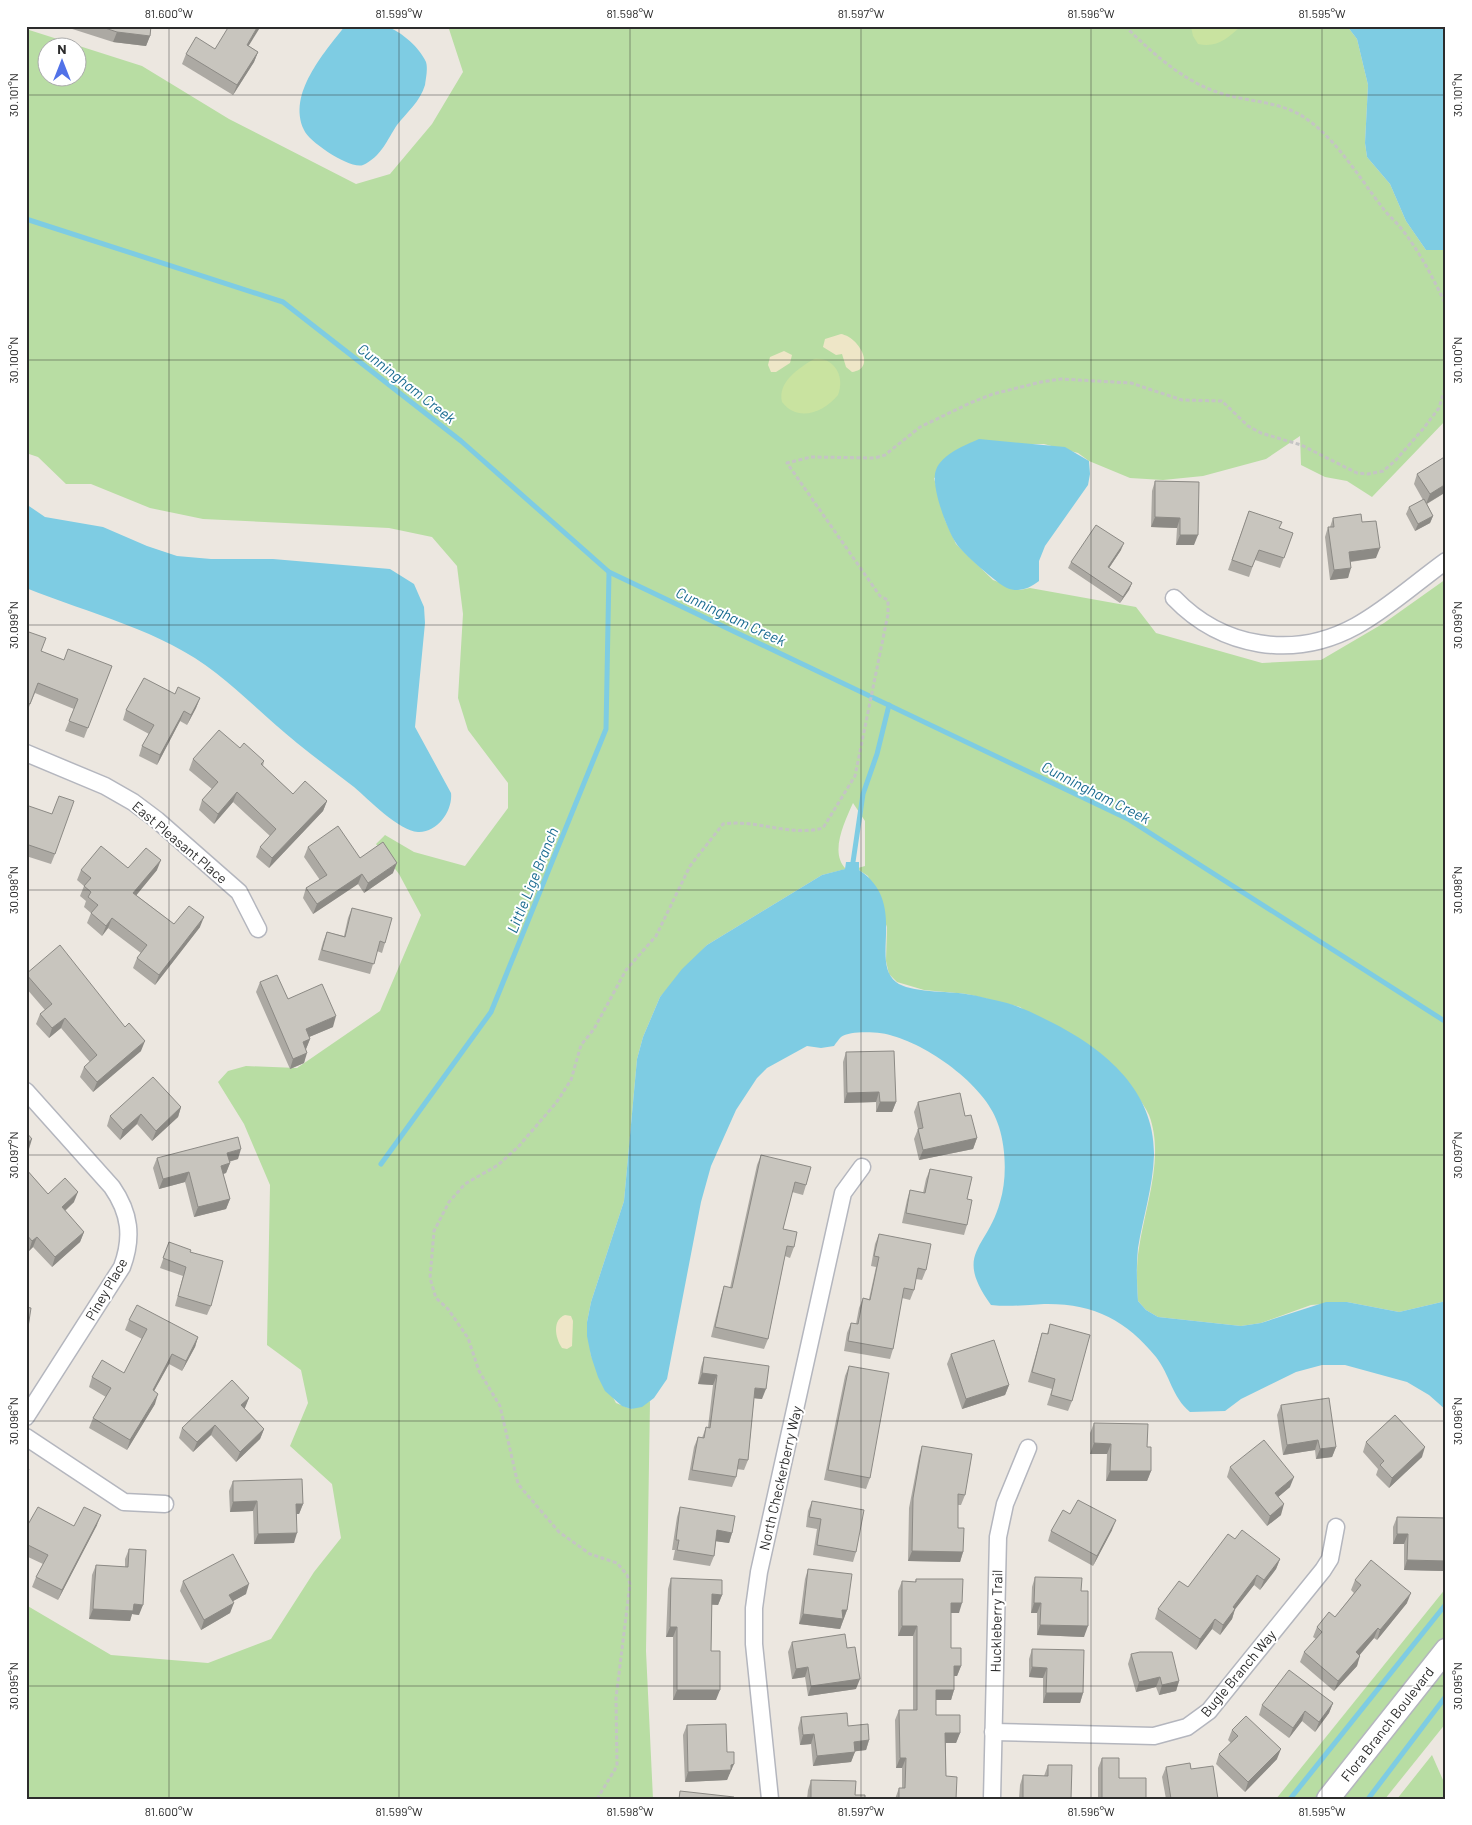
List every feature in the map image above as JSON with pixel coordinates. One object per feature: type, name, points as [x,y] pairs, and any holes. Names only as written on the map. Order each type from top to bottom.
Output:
[{"type":"street","points":[[1174,598],[1186,611],[1207,626],[1230,637],[1252,643],[1279,646],[1306,644],[1333,637],[1357,625],[1446,561]]},
{"type":"street","name":"East Pleasant Place","points":[[26,753],[105,786],[133,802],[157,820],[239,892],[258,929]]},
{"type":"street","name":"Piney Place","points":[[26,1090],[122,1200],[128,1218],[130,1233],[128,1250],[122,1267],[26,1417]]},
{"type":"street","name":"North Checkerberry Way","points":[[770,1799],[754,1644],[754,1608],[759,1572],[843,1193],[862,1167]]},
{"type":"street","points":[[26,1437],[124,1502],[165,1504]]},
{"type":"street","name":"Huckleberry Trail","points":[[992,1799],[998,1537],[1004,1504],[1028,1448]]},
{"type":"street","name":"Bugle Branch Way","points":[[994,1732],[1154,1736],[1187,1727],[1209,1711],[1323,1570],[1330,1558],[1336,1527]]},
{"type":"street","name":"Flora Branch Boulevard","points":[[1328,1799],[1446,1650]]},
{"type":"path","points":[[1125,26],[1144,45],[1190,79],[1214,91],[1274,104],[1297,113],[1320,131],[1341,151],[1382,208],[1400,227],[1432,275],[1446,305]]},
{"type":"path","points":[[597,1799],[617,1766],[616,1698],[630,1584],[628,1575],[617,1563],[590,1554],[558,1532],[518,1484],[500,1406],[479,1371],[468,1338],[448,1309],[436,1298],[432,1288],[431,1262],[434,1231],[449,1202],[465,1184],[498,1166],[518,1147],[561,1097],[571,1080],[581,1045],[586,1036],[594,1029],[626,970],[656,936],[690,866],[723,824],[736,822],[809,832],[824,828],[855,776],[888,614],[888,600],[880,596],[787,463],[811,457],[875,458],[885,455],[920,427],[970,403],[1015,387],[1061,379],[1131,383],[1182,400],[1222,401],[1248,426],[1260,433],[1301,445],[1357,473],[1368,474],[1382,471],[1394,461],[1423,429],[1439,408],[1446,384]]},
{"type":"green space","points":[[448,26],[1347,26],[1357,39],[1368,85],[1365,143],[1367,157],[1390,184],[1406,221],[1426,250],[1444,250],[1446,255],[1446,420],[1372,497],[1347,481],[1325,477],[1301,465],[1300,436],[1266,459],[1203,476],[1163,480],[1130,478],[1089,461],[1078,453],[1044,444],[1025,444],[934,478],[945,520],[956,544],[993,580],[1020,590],[1030,588],[1136,607],[1156,633],[1262,663],[1321,660],[1384,623],[1446,579],[1446,1301],[1399,1312],[1347,1302],[1311,1305],[1261,1323],[1241,1326],[1158,1317],[1146,1310],[1138,1301],[1137,1261],[1154,1164],[1155,1148],[1149,1115],[1137,1095],[1020,1007],[967,994],[924,990],[897,982],[889,974],[886,961],[887,927],[868,876],[858,868],[865,866],[865,821],[853,803],[840,837],[839,846],[841,862],[846,869],[822,875],[707,945],[660,997],[643,1037],[637,1059],[624,1201],[591,1302],[587,1322],[591,1356],[616,1403],[631,1409],[650,1401],[646,1651],[653,1799],[26,1799],[26,1605],[111,1655],[208,1663],[271,1639],[314,1572],[341,1538],[332,1484],[290,1446],[308,1403],[301,1370],[267,1345],[270,1185],[244,1124],[218,1082],[228,1071],[246,1066],[297,1068],[380,1011],[421,915],[399,874],[376,844],[385,835],[414,852],[465,866],[508,808],[508,783],[468,730],[458,698],[463,614],[457,566],[432,537],[389,528],[203,519],[150,508],[91,484],[66,484],[38,457],[26,453],[26,29],[54,38],[38,38],[38,88],[88,88],[88,49],[142,66],[229,119],[356,184],[390,174],[432,124],[463,72]]},
{"type":"green space","points":[[1241,26],[1231,35],[1211,45],[1198,44],[1193,36],[1191,27]]},
{"type":"green space","points":[[814,359],[828,361],[833,365],[839,375],[840,388],[838,395],[826,406],[811,413],[796,412],[782,402],[783,388],[790,376]]},
{"type":"green space","points":[[1446,1588],[1446,1636],[1315,1799],[1276,1799]]},
{"type":"green space","points":[[1446,1664],[1446,1723],[1385,1799],[1340,1799]]},
{"type":"green space","points":[[1432,1755],[1443,1780],[1446,1780],[1446,1799],[1397,1799]]},
{"type":"sand","points":[[841,334],[848,336],[854,341],[863,353],[863,365],[859,370],[852,372],[846,367],[842,354],[836,355],[823,347],[825,339]]},
{"type":"sand","points":[[784,351],[792,355],[790,363],[776,372],[771,372],[768,365],[770,357]]},
{"type":"sand","points":[[565,1315],[571,1316],[573,1321],[572,1346],[567,1349],[562,1348],[556,1334],[556,1325],[561,1317]]},
{"type":"water","points":[[378,25],[392,29],[404,36],[415,46],[427,64],[425,85],[420,97],[397,125],[379,153],[363,165],[349,163],[322,148],[307,135],[300,116],[300,102],[310,75],[318,61],[345,26]]},
{"type":"water","points":[[1347,26],[1446,26],[1444,250],[1426,250],[1406,221],[1390,184],[1367,157],[1365,143],[1368,85],[1357,39]]},
{"type":"water","points":[[979,439],[1065,447],[1089,461],[1090,474],[1088,485],[1045,546],[1039,561],[1039,581],[1024,589],[1016,590],[1003,586],[988,575],[965,553],[952,537],[940,507],[935,485],[936,470],[939,464],[954,451]]},
{"type":"water","points":[[26,504],[45,517],[103,527],[147,546],[177,556],[211,559],[273,559],[390,569],[414,584],[424,607],[425,623],[415,727],[451,793],[450,806],[443,819],[432,829],[425,831],[418,832],[402,826],[384,814],[354,787],[297,743],[226,681],[195,658],[173,645],[125,624],[26,588]]},
{"type":"water","points":[[846,862],[859,862],[859,870],[874,883],[882,898],[886,914],[886,960],[889,973],[896,982],[902,986],[920,990],[981,997],[1007,1003],[1031,1012],[1093,1047],[1124,1076],[1137,1093],[1146,1112],[1152,1132],[1154,1155],[1152,1179],[1137,1261],[1138,1301],[1146,1310],[1158,1317],[1241,1326],[1261,1323],[1326,1302],[1347,1302],[1399,1312],[1446,1301],[1446,1410],[1429,1395],[1407,1382],[1345,1365],[1322,1365],[1296,1372],[1241,1399],[1225,1411],[1190,1412],[1179,1400],[1161,1364],[1145,1344],[1133,1333],[1107,1316],[1062,1304],[991,1305],[980,1287],[975,1273],[974,1262],[976,1252],[994,1218],[1004,1184],[1003,1145],[993,1112],[971,1084],[940,1059],[908,1041],[888,1035],[867,1032],[852,1033],[841,1037],[834,1046],[821,1048],[807,1046],[767,1068],[757,1078],[736,1110],[711,1166],[701,1202],[667,1379],[654,1398],[642,1407],[631,1409],[622,1406],[605,1391],[591,1356],[587,1336],[587,1322],[591,1302],[624,1201],[637,1059],[643,1037],[660,997],[682,969],[707,945],[822,875],[845,869]]},
{"type":"building","points":[[99,26],[151,26],[150,36],[117,32]]},
{"type":"building","points":[[229,26],[258,26],[247,45],[258,52],[237,85],[186,54],[196,37],[215,49]]},
{"type":"building","points":[[1446,456],[1446,484],[1430,494],[1417,474]]},
{"type":"building","points":[[1155,481],[1199,482],[1198,535],[1180,535],[1180,518],[1155,517]]},
{"type":"building","points":[[1424,499],[1433,516],[1418,524],[1409,507]]},
{"type":"building","points":[[1249,511],[1282,522],[1279,528],[1293,533],[1284,558],[1259,550],[1252,567],[1232,560]]},
{"type":"building","points":[[1361,514],[1362,522],[1376,521],[1380,548],[1349,552],[1351,568],[1334,570],[1328,527],[1334,527],[1333,518]]},
{"type":"building","points":[[1096,525],[1124,543],[1108,567],[1132,583],[1123,597],[1071,562]]},
{"type":"building","points":[[26,631],[46,638],[41,651],[64,660],[68,649],[112,666],[88,728],[69,721],[78,699],[38,683],[30,704],[26,702]]},
{"type":"building","points":[[144,678],[175,694],[178,687],[200,698],[191,715],[184,711],[160,755],[142,746],[154,725],[126,710]]},
{"type":"building","points":[[219,730],[240,748],[244,743],[264,761],[261,764],[293,794],[305,781],[327,801],[272,858],[260,847],[276,829],[237,792],[218,814],[202,800],[218,782],[193,759]]},
{"type":"building","points":[[59,796],[74,801],[55,854],[26,844],[26,805],[52,814]]},
{"type":"building","points":[[338,826],[360,858],[383,842],[397,863],[368,883],[362,874],[317,904],[306,888],[327,875],[308,847]]},
{"type":"building","points":[[101,846],[128,868],[146,848],[161,860],[133,893],[174,924],[189,906],[204,917],[159,975],[137,958],[147,945],[112,918],[106,926],[91,913],[98,905],[88,897],[91,892],[84,886],[91,878],[81,870]]},
{"type":"building","points":[[352,908],[392,918],[385,943],[380,941],[374,964],[322,950],[327,932],[345,937]]},
{"type":"building","points":[[60,945],[125,1027],[129,1023],[145,1041],[97,1082],[84,1067],[97,1055],[65,1018],[52,1028],[40,1014],[52,1004],[26,974]]},
{"type":"building","points":[[277,975],[288,999],[322,984],[336,1016],[306,1029],[310,1039],[303,1042],[307,1053],[293,1059],[260,982]]},
{"type":"building","points":[[894,1051],[896,1102],[880,1102],[879,1092],[847,1093],[846,1052]]},
{"type":"building","points":[[153,1077],[181,1107],[156,1131],[141,1114],[123,1130],[110,1116]]},
{"type":"building","points":[[960,1093],[965,1116],[971,1115],[977,1138],[923,1150],[918,1129],[923,1128],[918,1102]]},
{"type":"building","points":[[26,1132],[32,1139],[26,1144]]},
{"type":"building","points":[[238,1137],[241,1149],[227,1153],[230,1163],[221,1166],[230,1199],[198,1207],[189,1172],[163,1179],[157,1158]]},
{"type":"building","points":[[761,1155],[811,1167],[806,1185],[795,1182],[783,1229],[797,1232],[794,1247],[787,1246],[768,1339],[715,1327],[724,1286],[732,1288]]},
{"type":"building","points":[[26,1169],[48,1194],[65,1178],[78,1192],[62,1207],[84,1232],[55,1257],[37,1237],[32,1241],[26,1234],[26,1213],[29,1211],[26,1208]]},
{"type":"building","points":[[930,1169],[972,1177],[967,1199],[972,1200],[967,1225],[906,1213],[910,1190],[925,1193]]},
{"type":"building","points":[[879,1234],[931,1244],[926,1270],[918,1268],[914,1290],[904,1288],[893,1349],[848,1341],[851,1323],[858,1324],[863,1298],[870,1300],[879,1257],[874,1256]]},
{"type":"building","points":[[169,1242],[191,1250],[190,1252],[223,1261],[211,1306],[178,1296],[186,1267],[163,1258]]},
{"type":"building","points":[[137,1305],[198,1337],[186,1361],[172,1354],[153,1390],[158,1394],[130,1440],[93,1418],[111,1388],[92,1377],[102,1360],[124,1373],[147,1329],[129,1320]]},
{"type":"building","points":[[26,1307],[31,1308],[26,1340]]},
{"type":"building","points":[[1050,1324],[1090,1335],[1072,1401],[1051,1395],[1055,1379],[1032,1372],[1042,1333],[1048,1334]]},
{"type":"building","points":[[994,1340],[1009,1385],[966,1399],[951,1354]]},
{"type":"building","points":[[704,1357],[769,1366],[766,1389],[755,1388],[748,1460],[739,1459],[736,1477],[692,1470],[698,1437],[704,1438],[706,1427],[710,1428],[717,1375],[702,1373]]},
{"type":"building","points":[[849,1366],[889,1373],[870,1478],[828,1470]]},
{"type":"building","points":[[232,1380],[249,1398],[241,1405],[264,1429],[240,1452],[215,1425],[197,1442],[182,1428]]},
{"type":"building","points":[[1329,1398],[1336,1447],[1320,1449],[1318,1440],[1287,1445],[1281,1405]]},
{"type":"building","points":[[1395,1415],[1425,1447],[1392,1478],[1380,1465],[1384,1461],[1366,1442]]},
{"type":"building","points":[[1094,1423],[1148,1424],[1147,1447],[1151,1447],[1151,1471],[1110,1471],[1111,1444],[1094,1443]]},
{"type":"building","points":[[1264,1440],[1294,1477],[1275,1493],[1284,1504],[1270,1516],[1230,1467]]},
{"type":"building","points":[[922,1446],[972,1454],[965,1495],[958,1494],[958,1528],[964,1528],[963,1552],[912,1551],[913,1498]]},
{"type":"building","points":[[302,1479],[303,1504],[296,1504],[297,1533],[258,1534],[257,1501],[233,1502],[233,1481]]},
{"type":"building","points":[[1078,1500],[1116,1520],[1097,1556],[1051,1531],[1063,1510],[1070,1514]]},
{"type":"building","points":[[812,1501],[864,1510],[856,1552],[817,1545],[821,1519],[809,1517]]},
{"type":"building","points":[[38,1507],[74,1526],[84,1507],[101,1515],[62,1590],[36,1577],[48,1555],[26,1544],[26,1528]]},
{"type":"building","points":[[680,1507],[735,1516],[732,1533],[717,1530],[714,1556],[677,1550],[679,1540],[676,1540]]},
{"type":"building","points":[[1397,1517],[1446,1518],[1446,1561],[1407,1560],[1408,1534],[1397,1534]]},
{"type":"building","points":[[1242,1530],[1280,1559],[1264,1580],[1257,1575],[1233,1607],[1235,1609],[1223,1625],[1215,1619],[1200,1639],[1158,1609],[1179,1581],[1188,1587],[1228,1534],[1235,1539]]},
{"type":"building","points":[[129,1549],[146,1550],[143,1605],[134,1604],[133,1611],[93,1609],[96,1565],[128,1567]]},
{"type":"building","points":[[233,1554],[249,1584],[229,1595],[234,1603],[204,1620],[183,1581]]},
{"type":"building","points":[[1371,1560],[1411,1593],[1380,1630],[1378,1628],[1356,1652],[1360,1656],[1338,1681],[1304,1652],[1322,1632],[1317,1627],[1329,1612],[1335,1617],[1361,1585],[1355,1580]]},
{"type":"building","points":[[808,1569],[852,1574],[847,1610],[842,1610],[843,1619],[803,1614]]},
{"type":"building","points":[[1035,1577],[1082,1578],[1081,1591],[1088,1591],[1088,1626],[1040,1625],[1041,1603],[1034,1603]]},
{"type":"building","points":[[671,1578],[722,1580],[722,1595],[712,1594],[711,1651],[720,1651],[720,1690],[677,1690],[677,1627],[670,1627]]},
{"type":"building","points":[[916,1579],[963,1579],[962,1603],[951,1603],[951,1648],[961,1648],[961,1666],[954,1666],[954,1690],[936,1690],[936,1715],[960,1715],[960,1733],[945,1733],[946,1776],[957,1777],[956,1799],[899,1799],[899,1788],[905,1788],[906,1758],[900,1758],[899,1710],[917,1710],[917,1626],[902,1626],[902,1581],[916,1582]]},
{"type":"building","points":[[845,1634],[847,1648],[855,1647],[860,1679],[811,1686],[808,1667],[796,1669],[792,1642]]},
{"type":"building","points":[[1032,1649],[1084,1650],[1083,1693],[1046,1693],[1047,1668],[1032,1667]]},
{"type":"building","points":[[1140,1652],[1172,1652],[1179,1681],[1162,1685],[1160,1677],[1139,1682],[1131,1654]]},
{"type":"building","points":[[1289,1670],[1333,1703],[1319,1722],[1305,1711],[1293,1728],[1262,1705]]},
{"type":"building","points":[[847,1713],[848,1726],[868,1724],[869,1740],[854,1742],[855,1752],[817,1756],[814,1734],[803,1735],[801,1717]]},
{"type":"building","points":[[1246,1716],[1281,1749],[1248,1782],[1219,1754],[1238,1736],[1232,1730]]},
{"type":"building","points":[[726,1724],[727,1752],[734,1752],[734,1764],[731,1765],[731,1770],[688,1772],[687,1725]]},
{"type":"building","points":[[1102,1758],[1119,1758],[1119,1778],[1146,1778],[1146,1799],[1102,1799]]},
{"type":"building","points":[[1190,1763],[1191,1769],[1213,1766],[1218,1799],[1171,1799],[1166,1767]]},
{"type":"building","points":[[1048,1765],[1072,1765],[1071,1799],[1023,1799],[1023,1775],[1048,1776]]},
{"type":"building","points":[[811,1780],[856,1781],[855,1795],[865,1795],[865,1799],[811,1799]]},
{"type":"building","points":[[680,1791],[734,1797],[734,1799],[679,1799]]},
{"type":"waterway","name":"Cunningham Creek","points":[[26,219],[283,302],[461,441],[609,572],[1128,819],[1446,1022]]},
{"type":"waterway","name":"Little Lige Branch","points":[[381,1164],[491,1012],[606,729],[609,572]]},
{"type":"waterway","points":[[853,862],[863,794],[877,754],[889,705]]},
{"type":"waterway","points":[[1290,1799],[1446,1604]]},
{"type":"waterway","points":[[1368,1799],[1446,1696]]}]
